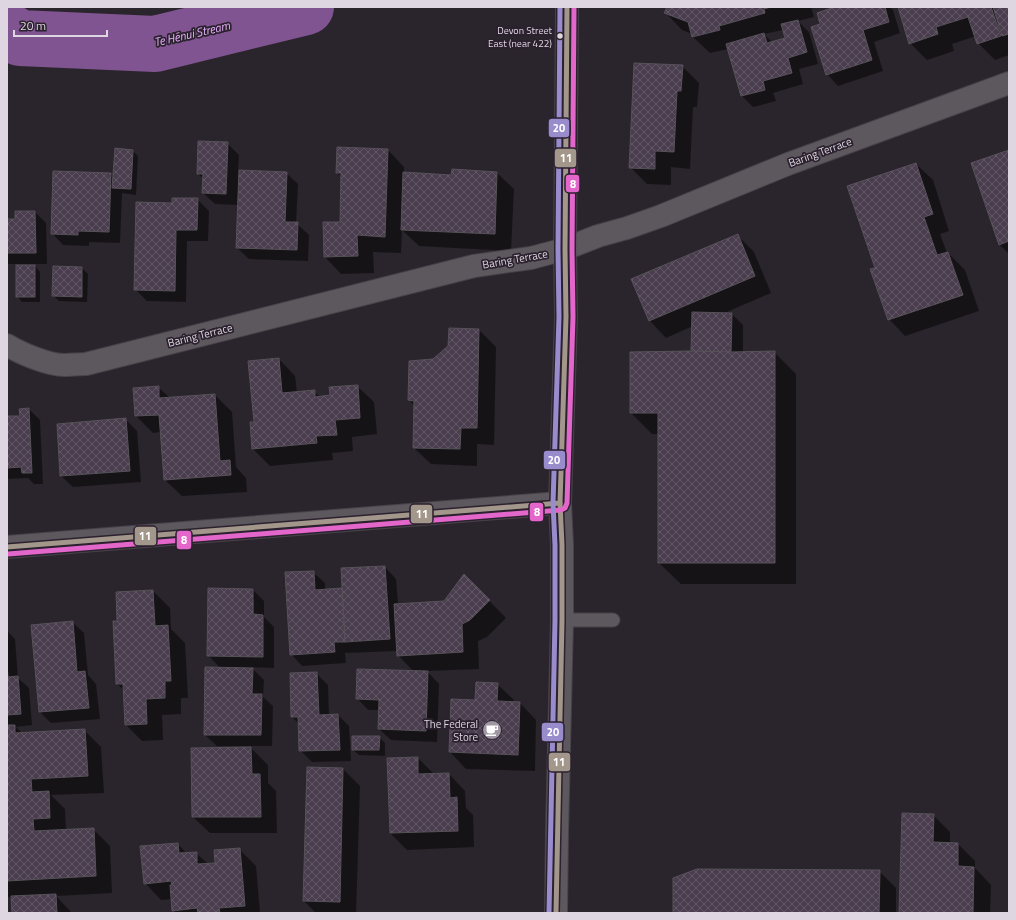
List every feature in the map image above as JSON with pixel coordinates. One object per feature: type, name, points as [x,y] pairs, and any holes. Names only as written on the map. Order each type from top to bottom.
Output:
[{"type":"street","points":[[556,909],[562,620],[562,545],[560,503],[566,318],[565,249],[567,7]]},
{"type":"street","name":"Baring Terrace","points":[[7,344],[39,360],[62,365],[86,364],[474,266],[531,258],[565,249],[598,236],[661,216],[788,164],[1009,83]]},
{"type":"street","points":[[7,547],[560,503]]},
{"type":"lane","points":[[562,620],[613,620]]},
{"type":"building","points":[[667,7],[771,7],[764,9],[765,13],[719,26],[720,30],[692,37],[688,22],[664,13]]},
{"type":"building","points":[[834,7],[885,7],[889,22],[863,30],[872,60],[826,75],[811,27],[820,24],[817,13]]},
{"type":"building","points":[[898,7],[991,7],[1001,36],[977,44],[968,17],[936,27],[938,34],[909,44]]},
{"type":"building","points":[[993,7],[1009,7],[1009,34],[1002,36]]},
{"type":"building","points":[[798,20],[807,52],[788,58],[792,73],[763,81],[765,90],[741,96],[726,44],[764,33],[767,43],[785,38],[781,24]]},
{"type":"building","points":[[634,63],[683,65],[681,91],[677,91],[674,152],[655,151],[655,169],[629,168]]},
{"type":"building","points":[[198,141],[228,142],[226,194],[202,193],[203,174],[197,174]]},
{"type":"building","points":[[337,147],[388,149],[385,237],[357,235],[358,256],[324,257],[323,222],[340,222],[341,173],[336,173]]},
{"type":"building","points":[[115,148],[133,150],[131,189],[112,188]]},
{"type":"building","points":[[1009,150],[1009,241],[999,245],[971,163]]},
{"type":"building","points":[[916,163],[933,214],[924,217],[937,255],[948,252],[963,295],[888,320],[870,269],[875,268],[847,186]]},
{"type":"building","points":[[452,169],[497,172],[495,234],[401,230],[403,172],[451,175]]},
{"type":"building","points":[[239,170],[287,172],[285,222],[298,222],[297,250],[236,248]]},
{"type":"building","points":[[53,171],[111,173],[109,232],[78,231],[78,235],[51,234]]},
{"type":"building","points":[[172,198],[198,198],[197,230],[176,230],[175,291],[134,290],[136,202],[172,203]]},
{"type":"building","points":[[15,211],[35,211],[36,253],[7,253],[7,219],[15,219]]},
{"type":"building","points":[[738,234],[755,276],[649,321],[631,279]]},
{"type":"building","points":[[16,265],[35,265],[35,297],[16,297]]},
{"type":"building","points":[[53,266],[82,267],[82,297],[52,296]]},
{"type":"building","points":[[692,312],[732,313],[731,352],[691,351]]},
{"type":"building","points":[[449,328],[479,329],[477,428],[461,428],[460,449],[413,448],[414,401],[408,400],[409,361],[433,359],[448,346]]},
{"type":"building","points":[[775,351],[775,563],[658,563],[658,413],[630,413],[630,352]]},
{"type":"building","points":[[279,358],[282,393],[315,390],[315,397],[330,395],[329,387],[358,385],[360,418],[335,420],[337,435],[316,436],[317,443],[252,449],[250,422],[254,422],[248,361]]},
{"type":"building","points":[[159,386],[159,398],[215,394],[220,461],[230,460],[231,475],[164,480],[159,415],[135,416],[133,388]]},
{"type":"building","points":[[29,408],[32,473],[22,473],[21,467],[7,468],[7,416],[20,416],[19,409]]},
{"type":"building","points":[[126,418],[130,471],[60,476],[57,424]]},
{"type":"building","points":[[385,566],[390,639],[345,642],[341,568]]},
{"type":"building","points":[[314,571],[315,590],[342,588],[345,642],[334,642],[335,652],[290,655],[285,572]]},
{"type":"building","points":[[464,574],[490,600],[470,620],[462,624],[463,652],[397,656],[394,604],[444,601]]},
{"type":"building","points":[[208,588],[253,589],[253,614],[263,615],[263,657],[207,656]]},
{"type":"building","points":[[153,590],[155,626],[168,625],[171,681],[165,681],[165,698],[146,699],[147,724],[125,725],[123,684],[116,684],[113,621],[117,621],[116,592]]},
{"type":"building","points":[[73,621],[77,672],[85,671],[89,708],[39,712],[31,625]]},
{"type":"building","points":[[7,664],[8,677],[18,676],[21,714],[7,715]]},
{"type":"building","points":[[205,667],[253,668],[252,694],[262,694],[261,735],[204,735]]},
{"type":"building","points":[[357,669],[428,671],[426,731],[378,729],[379,700],[356,699]]},
{"type":"building","points":[[317,672],[319,715],[338,714],[340,750],[299,751],[298,717],[291,717],[290,673]]},
{"type":"building","points":[[476,682],[498,683],[497,701],[520,702],[518,755],[449,752],[451,699],[475,700]]},
{"type":"building","points":[[7,725],[15,725],[15,733],[85,729],[88,776],[31,779],[32,792],[49,791],[50,818],[33,819],[34,831],[94,828],[96,876],[7,881]]},
{"type":"building","points":[[352,736],[380,736],[379,750],[352,750]]},
{"type":"building","points":[[251,747],[252,774],[260,774],[261,817],[192,817],[191,748]]},
{"type":"building","points":[[418,757],[418,774],[449,773],[450,798],[457,797],[458,831],[390,833],[387,758]]},
{"type":"building","points":[[307,767],[343,768],[340,902],[303,901]]},
{"type":"building","points":[[902,813],[934,814],[933,842],[958,843],[958,866],[974,867],[973,913],[899,913]]},
{"type":"building","points":[[178,843],[179,853],[197,852],[197,864],[215,863],[214,850],[240,848],[245,906],[219,908],[220,913],[198,913],[197,908],[172,911],[171,881],[144,884],[140,846]]},
{"type":"building","points":[[697,869],[880,870],[879,913],[673,913],[673,878]]},
{"type":"building","points":[[56,894],[57,913],[12,913],[11,896]]},
{"type":"waterway","name":"Te Hēnui Stream","points":[[7,30],[20,38],[155,44],[306,7]]},
{"type":"transit line","name":"20","points":[[549,913],[555,620],[555,545],[553,503],[559,317],[558,249],[560,7]]},
{"type":"transit line","name":"11","points":[[556,913],[562,620],[562,545],[560,503],[566,317],[565,249],[567,7]]},
{"type":"transit line","name":"8","points":[[8,554],[561,510],[565,508],[567,503],[573,317],[572,249],[574,7]]},
{"type":"transit line","name":"11","points":[[7,547],[560,503]]},
{"type":"place","name":"Devon Street East (near 422)","points":[[560,36]]},
{"type":"place","name":"The Federal Store","points":[[492,730]]}]
